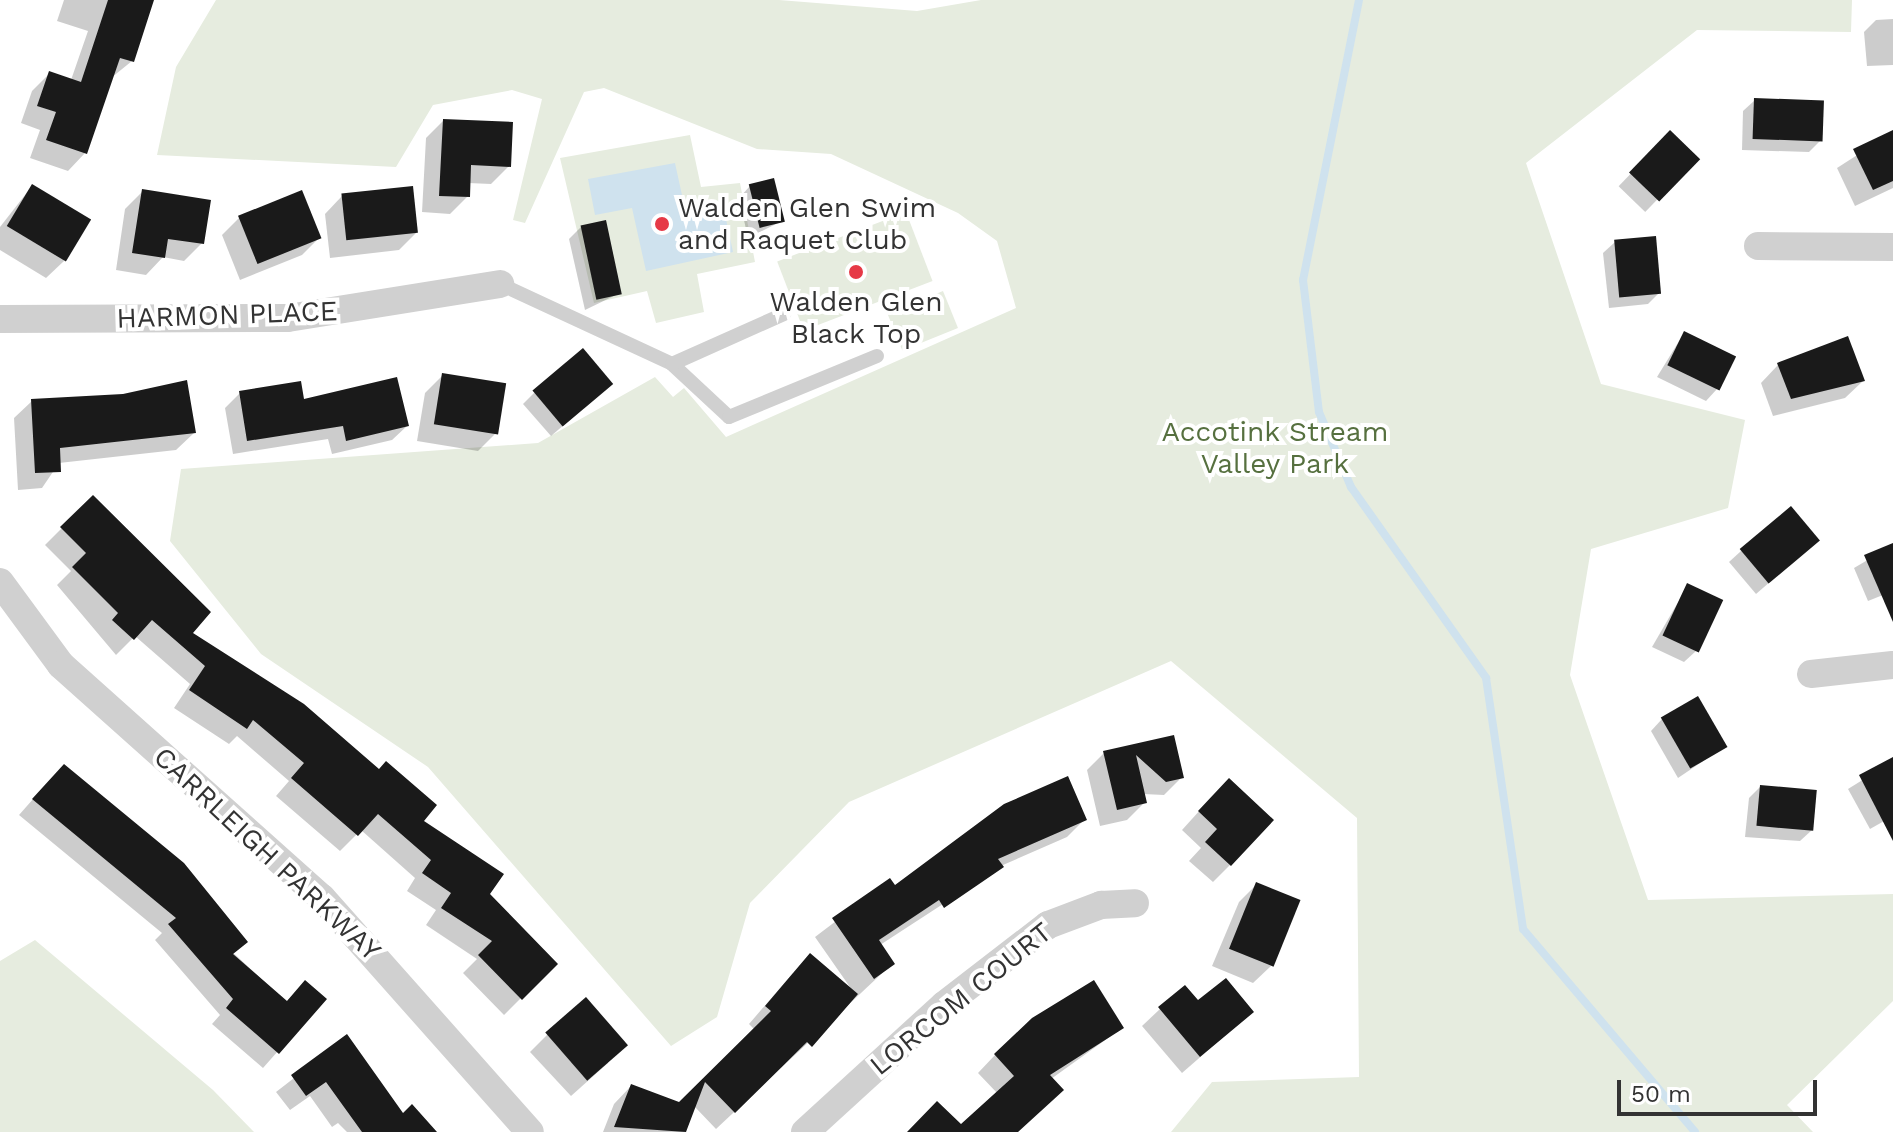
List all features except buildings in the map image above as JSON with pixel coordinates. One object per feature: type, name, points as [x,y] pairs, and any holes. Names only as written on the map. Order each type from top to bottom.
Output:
[{"type":"street","points":[[1758,246],[1893,247]]},
{"type":"street","name":"HARMON PLACE","points":[[0,319],[288,318],[500,284]]},
{"type":"street","name":"CARRLEIGH PARKWAY","points":[[0,582],[61,665],[322,898],[530,1132]]},
{"type":"street","points":[[1811,674],[1893,665]]},
{"type":"street","name":"LORCOM COURT","points":[[805,1132],[944,1005],[1048,925],[1101,905],[1135,903]]},
{"type":"lane","points":[[500,284],[672,364],[729,417],[877,356]]},
{"type":"lane","points":[[672,364],[784,314]]},
{"type":"green space","name":"Accotink Stream Valley Park","points":[[216,0],[779,0],[917,11],[981,0],[1852,0],[1851,32],[1697,30],[1526,163],[1601,384],[1745,420],[1728,508],[1591,549],[1570,675],[1648,900],[1893,894],[1893,1001],[1787,1105],[1813,1132],[1171,1132],[1212,1082],[1359,1077],[1357,818],[1171,661],[849,802],[750,903],[717,1017],[671,1046],[428,767],[261,654],[170,541],[181,469],[538,443],[655,377],[673,397],[684,388],[726,437],[1016,308],[997,241],[958,213],[831,154],[757,149],[604,88],[584,92],[525,223],[513,220],[542,99],[512,90],[433,105],[396,167],[157,155],[176,67]]},
{"type":"green space","name":"Walden Glen Swim and Raquet Club","points":[[690,135],[701,187],[740,183],[755,262],[697,274],[704,312],[656,323],[647,291],[594,303],[560,158]]},
{"type":"green space","name":"Walden Glen Black Top","points":[[906,212],[933,281],[804,331],[777,261]]},
{"type":"green space","points":[[943,291],[958,328],[902,351],[887,313]]},
{"type":"green space","points":[[35,940],[213,1090],[254,1132],[0,1132],[0,961]]},
{"type":"water","points":[[675,163],[687,218],[724,210],[733,252],[646,271],[632,208],[595,215],[588,179]]},
{"type":"waterway","points":[[1359,0],[1303,280],[1319,412],[1351,487],[1486,678],[1523,929],[1695,1132]]},
{"type":"place","name":"Walden Glen Swim and Raquet Club","points":[[662,224]]},
{"type":"place","name":"Walden Glen Black Top","points":[[856,272]]}]
